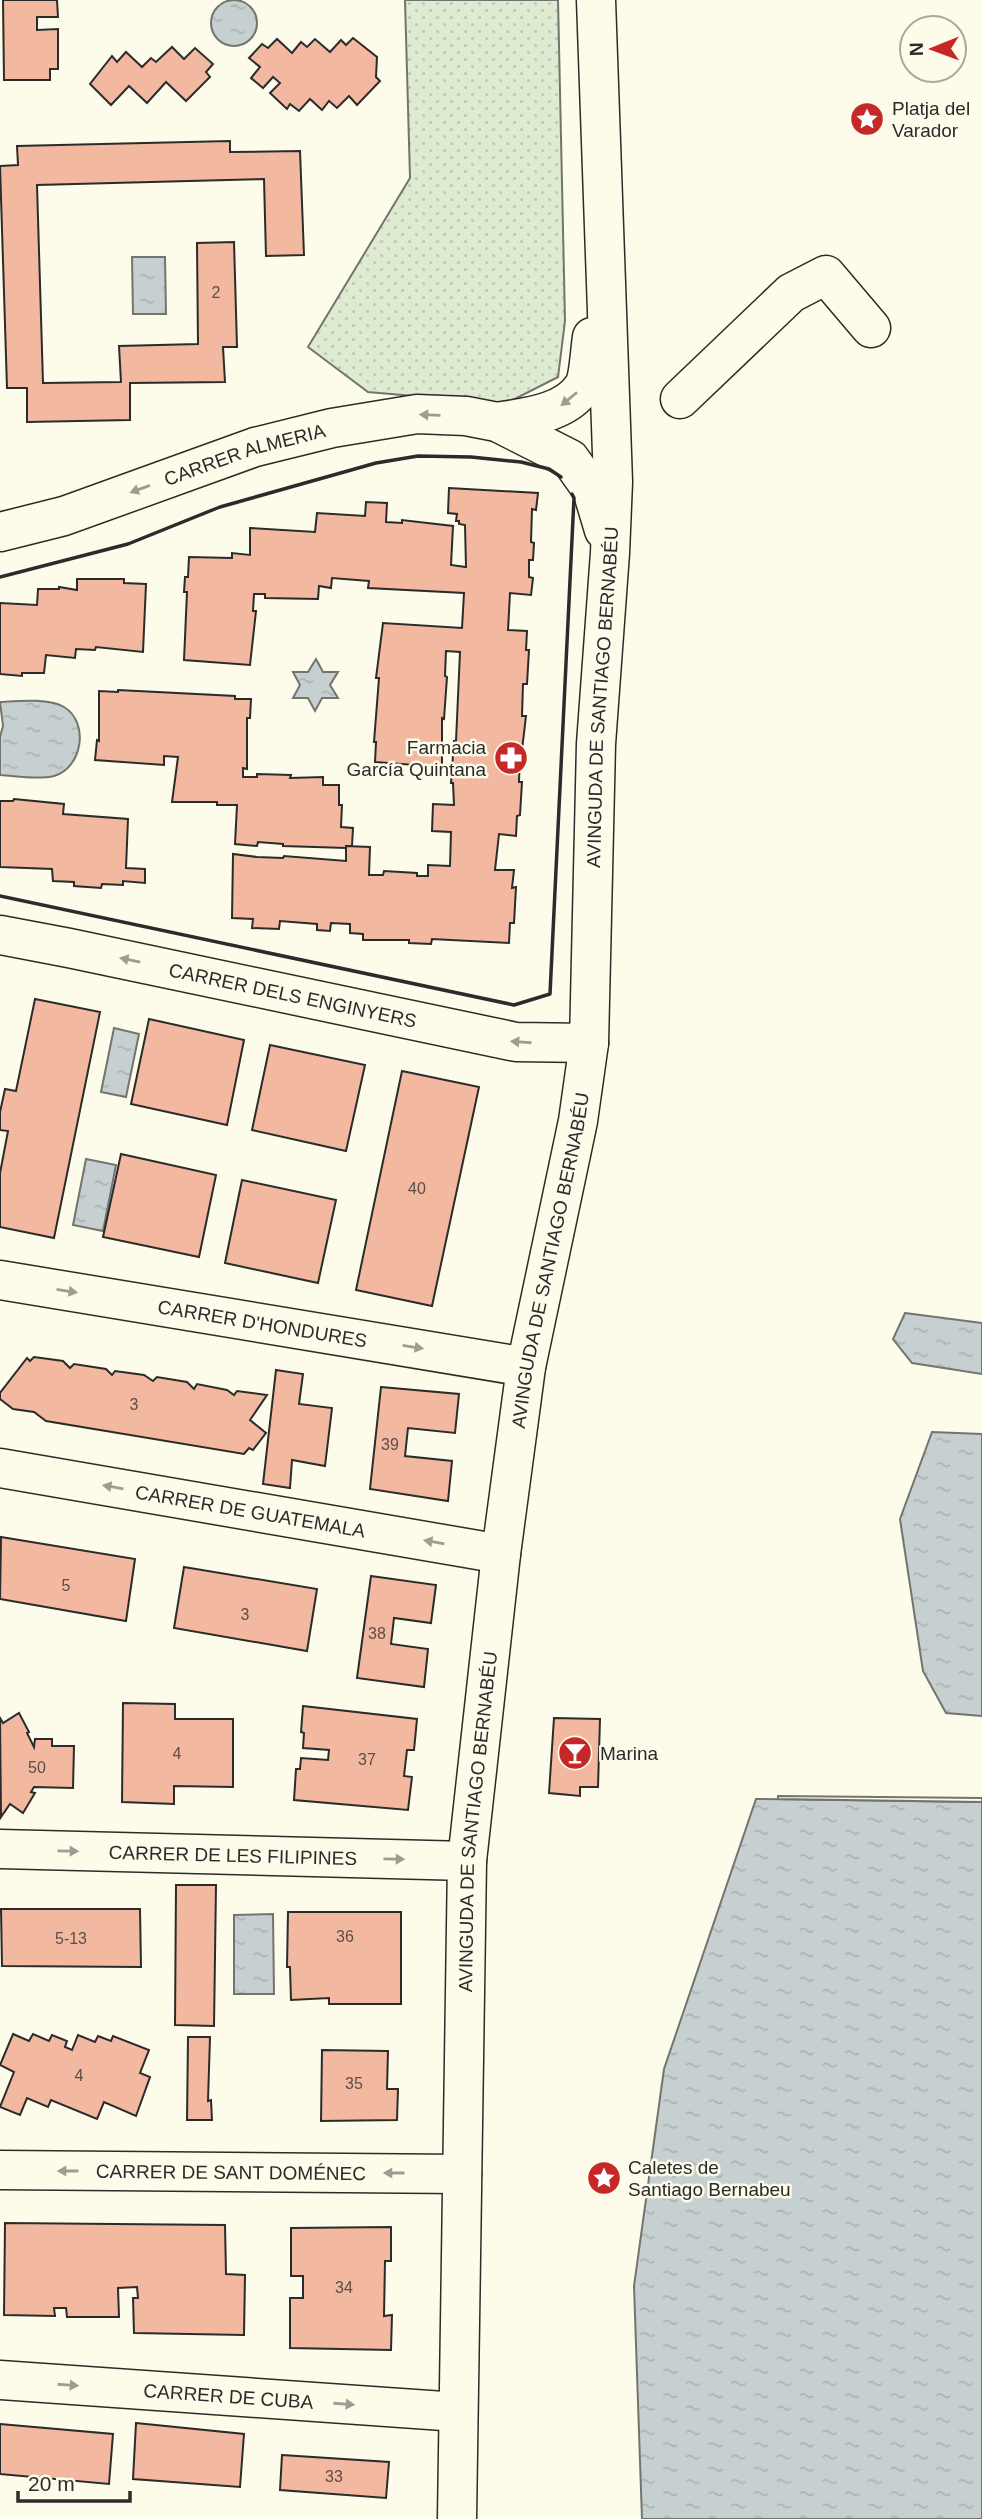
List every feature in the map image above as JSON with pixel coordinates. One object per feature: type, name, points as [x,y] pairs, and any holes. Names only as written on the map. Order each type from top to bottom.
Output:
[{"type":"street","name":"AVINGUDA DE SANTIAGO BERNABÉU","points":[[457,2519],[467,1861],[501,1554],[526,1367],[578,1121],[589,1042],[596,744],[613,481],[596,0]]},
{"type":"street","points":[[497,422],[534,416],[563,406],[584,386],[604,266]]},
{"type":"street","points":[[680,399],[791,293],[826,275],[871,328]]},
{"type":"street","name":"CARRER ALMERIA","points":[[0,532],[64,516],[255,447],[332,428],[417,414],[466,416],[497,422]]},
{"type":"street","points":[[497,422],[570,459],[592,490],[610,553]]},
{"type":"street","name":"CARRER DELS ENGINYERS","points":[[0,935],[69,947],[516,1042],[589,1042]]},
{"type":"street","name":"CARRER D'HONDURES","points":[[0,1280],[526,1367]]},
{"type":"street","name":"CARRER DE GUATEMALA","points":[[0,1468],[501,1554]]},
{"type":"street","name":"CARRER DE LES FILIPINES","points":[[0,1849],[467,1861]]},
{"type":"street","name":"CARRER DE SANT DOMÉNEC","points":[[0,2170],[462,2174]]},
{"type":"street","name":"CARRER DE CUBA","points":[[0,2380],[458,2412]]},
{"type":"green space","points":[[405,0],[558,0],[565,321],[558,377],[505,404],[368,392],[308,347],[410,178]]},
{"type":"water","points":[[234,0],[250,7],[257,23],[250,39],[234,46],[218,39],[211,23],[218,7]]},
{"type":"water","points":[[132,257],[165,257],[166,314],[133,314]]},
{"type":"water","points":[[316,659],[323,672],[338,672],[330,685],[338,698],[322,698],[315,711],[308,698],[293,698],[300,685],[293,672],[308,672]]},
{"type":"water","points":[[41,701],[64,707],[72,714],[80,734],[76,755],[71,764],[54,776],[34,778],[0,775],[0,737],[3,726],[0,702]]},
{"type":"water","points":[[114,1028],[139,1034],[126,1097],[101,1092]]},
{"type":"water","points":[[86,1159],[116,1165],[103,1231],[73,1225]]},
{"type":"water","points":[[905,1313],[982,1323],[982,1374],[912,1363],[893,1339]]},
{"type":"water","points":[[932,1432],[982,1434],[982,1716],[946,1713],[923,1671],[900,1519]]},
{"type":"water","points":[[756,1799],[982,1802],[982,2519],[642,2519],[634,2286],[664,2069]]},
{"type":"water","points":[[273,1914],[274,1994],[234,1994],[234,1915]]},
{"type":"pier","points":[[778,1796],[982,1798],[982,1802],[778,1799]]},
{"type":"building","points":[[3,0],[57,0],[58,17],[37,17],[37,30],[58,29],[58,69],[50,69],[50,80],[4,80]]},
{"type":"building","points":[[353,38],[377,57],[376,77],[380,81],[357,105],[349,96],[337,108],[329,101],[322,110],[310,99],[299,111],[290,104],[287,109],[270,93],[280,83],[273,77],[263,88],[251,78],[260,67],[249,58],[262,44],[268,48],[277,39],[292,53],[301,42],[307,47],[315,39],[330,52],[341,40],[346,45]]},
{"type":"building","points":[[172,47],[184,59],[195,48],[213,64],[206,72],[210,77],[186,101],[166,82],[147,103],[129,86],[111,105],[90,84],[112,56],[117,62],[126,52],[142,67],[151,58],[156,62]]},
{"type":"building","points":[[230,141],[230,152],[300,151],[304,255],[266,256],[264,179],[37,185],[43,383],[121,382],[119,346],[198,344],[197,243],[234,242],[237,347],[223,347],[225,382],[130,383],[130,420],[27,422],[27,388],[7,388],[0,166],[18,165],[17,146]]},
{"type":"building","points":[[449,488],[538,493],[536,510],[532,509],[533,560],[529,560],[529,577],[533,578],[531,595],[510,593],[508,630],[527,631],[526,650],[529,650],[527,684],[523,684],[522,716],[526,716],[520,750],[520,815],[517,816],[516,836],[499,834],[495,870],[514,870],[514,923],[510,923],[509,943],[432,939],[431,944],[409,943],[409,940],[363,940],[363,934],[350,933],[350,924],[331,923],[330,931],[317,930],[317,924],[280,921],[279,929],[252,928],[253,919],[232,918],[233,854],[346,861],[346,846],[370,847],[369,875],[383,875],[384,871],[428,876],[428,865],[450,866],[451,832],[432,831],[433,804],[454,805],[451,783],[456,741],[460,652],[446,651],[442,767],[375,762],[379,678],[376,678],[383,623],[462,628],[464,593],[368,588],[369,581],[332,578],[331,588],[319,586],[318,599],[265,598],[265,594],[254,594],[253,611],[256,611],[250,665],[184,660],[187,592],[184,592],[189,557],[232,558],[232,553],[250,555],[250,528],[315,532],[317,513],[365,516],[366,502],[387,503],[386,522],[402,523],[402,520],[453,526],[451,565],[466,567],[465,525],[456,521],[457,514],[448,513]]},
{"type":"building","points":[[77,579],[124,579],[124,583],[146,584],[143,652],[96,647],[95,650],[76,649],[75,658],[46,655],[44,673],[22,673],[22,676],[0,674],[0,603],[37,605],[38,589],[59,587],[77,590]]},
{"type":"building","points":[[99,691],[251,699],[250,718],[247,718],[247,769],[243,768],[243,777],[257,777],[257,774],[291,775],[290,778],[323,777],[323,785],[339,785],[341,827],[353,828],[352,846],[283,846],[258,842],[257,846],[235,844],[237,805],[172,802],[178,757],[164,756],[164,765],[95,760],[97,740],[99,741]]},
{"type":"building","points":[[14,799],[64,804],[63,814],[128,819],[126,868],[145,869],[145,883],[123,881],[123,885],[102,884],[101,888],[74,886],[74,882],[53,881],[52,869],[0,867],[0,801]]},
{"type":"building","points":[[35,999],[100,1012],[54,1238],[0,1227],[0,1173],[8,1131],[0,1130],[0,1112],[5,1089],[16,1091]]},
{"type":"building","points":[[149,1019],[244,1040],[227,1125],[131,1104]]},
{"type":"building","points":[[270,1045],[365,1065],[346,1151],[252,1130]]},
{"type":"building","points":[[402,1071],[479,1087],[432,1306],[356,1290]]},
{"type":"building","points":[[121,1154],[216,1175],[199,1257],[103,1237]]},
{"type":"building","points":[[242,1180],[336,1200],[318,1283],[225,1263]]},
{"type":"building","points":[[34,1357],[63,1361],[70,1368],[74,1364],[106,1369],[112,1375],[115,1371],[144,1375],[153,1381],[157,1377],[187,1382],[194,1389],[197,1384],[227,1390],[234,1395],[237,1391],[267,1395],[250,1420],[266,1433],[253,1450],[249,1448],[244,1454],[46,1421],[34,1412],[13,1409],[0,1399],[0,1393],[27,1358],[30,1361]]},
{"type":"building","points":[[276,1370],[303,1374],[299,1404],[332,1408],[325,1466],[292,1460],[290,1488],[263,1484]]},
{"type":"building","points":[[381,1387],[459,1394],[455,1433],[408,1428],[405,1456],[452,1461],[448,1501],[370,1489]]},
{"type":"building","points":[[1,1537],[135,1559],[126,1621],[0,1599]]},
{"type":"building","points":[[184,1567],[317,1589],[307,1651],[174,1628]]},
{"type":"building","points":[[371,1576],[436,1585],[431,1623],[394,1618],[391,1644],[428,1649],[424,1687],[357,1678]]},
{"type":"building","points":[[123,1703],[175,1704],[175,1719],[233,1719],[233,1787],[174,1786],[174,1804],[122,1802]]},
{"type":"building","points":[[303,1706],[417,1719],[414,1750],[407,1750],[404,1776],[412,1777],[408,1810],[294,1800],[296,1769],[300,1769],[301,1758],[328,1760],[329,1750],[303,1748]]},
{"type":"building","points":[[19,1713],[34,1747],[35,1739],[52,1739],[52,1746],[74,1746],[73,1788],[34,1787],[31,1792],[35,1793],[23,1813],[10,1804],[1,1817],[0,1718],[3,1723]]},
{"type":"building","name":"Marina","points":[[554,1718],[600,1719],[598,1787],[580,1787],[580,1796],[549,1793]]},
{"type":"building","points":[[176,1885],[216,1885],[214,2026],[175,2025]]},
{"type":"building","points":[[1,1909],[140,1909],[141,1967],[2,1966]]},
{"type":"building","points":[[288,1912],[401,1912],[401,2004],[329,2004],[329,1998],[291,2000],[290,1967],[287,1967]]},
{"type":"building","points":[[13,2034],[29,2041],[33,2034],[49,2041],[52,2035],[67,2041],[65,2047],[72,2050],[78,2035],[95,2042],[98,2036],[111,2041],[113,2036],[149,2050],[140,2073],[150,2077],[136,2116],[104,2102],[97,2119],[51,2100],[48,2107],[27,2098],[20,2115],[0,2107],[14,2072],[0,2065]]},
{"type":"building","points":[[188,2037],[210,2037],[208,2101],[211,2100],[212,2120],[187,2120]]},
{"type":"building","points":[[322,2050],[388,2051],[387,2089],[398,2089],[397,2120],[321,2121]]},
{"type":"building","points":[[5,2223],[225,2225],[226,2274],[245,2275],[244,2335],[134,2333],[133,2298],[138,2298],[137,2287],[118,2288],[119,2317],[67,2317],[66,2308],[54,2308],[55,2316],[4,2315]]},
{"type":"building","points":[[391,2227],[391,2261],[385,2261],[384,2316],[392,2315],[391,2350],[290,2348],[290,2298],[303,2298],[303,2276],[291,2276],[291,2228]]},
{"type":"building","points":[[136,2423],[244,2434],[240,2487],[133,2479]]},
{"type":"building","points":[[0,2424],[113,2434],[109,2484],[0,2474]]},
{"type":"building","points":[[282,2455],[389,2462],[386,2498],[280,2490]]},
{"type":"wall","points":[[0,577],[128,544],[220,507],[376,463],[418,456],[471,457],[521,462],[549,469],[561,477]]},
{"type":"wall","points":[[0,896],[514,1005],[550,994],[574,498],[572,494]]},
{"type":"place","name":"Platja del Varador","points":[[867,119]]},
{"type":"place","name":"Farmacia García Quintana","points":[[511,758]]},
{"type":"place","name":"Marina","points":[[575,1753]]},
{"type":"place","name":"Caletes de Santiago Bernabeu","points":[[604,2178]]}]
